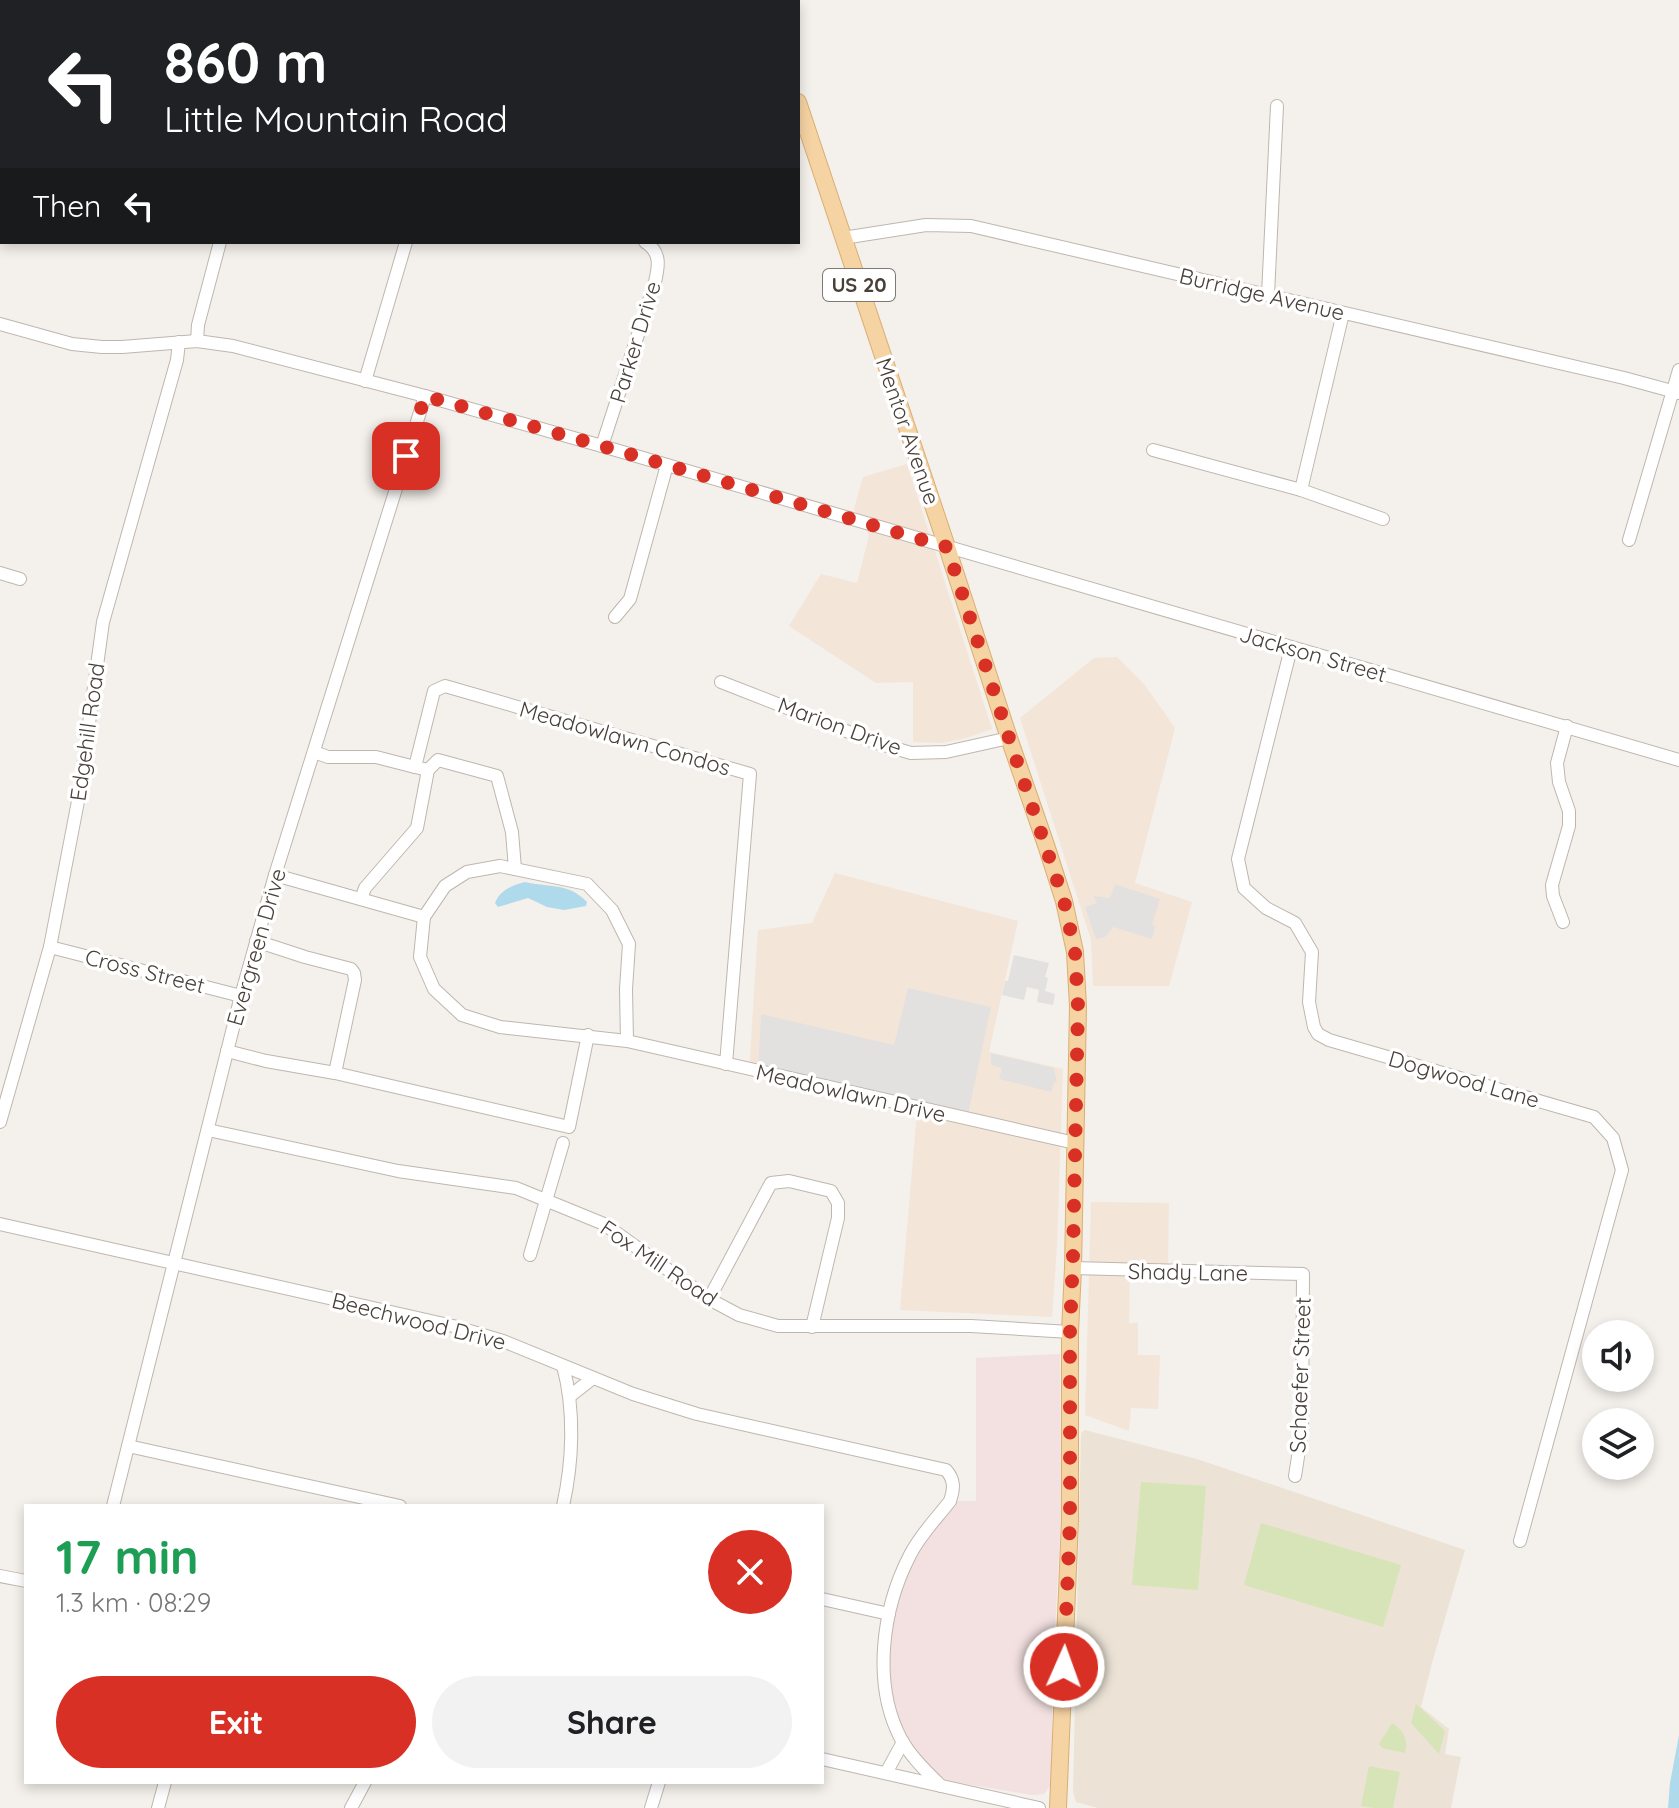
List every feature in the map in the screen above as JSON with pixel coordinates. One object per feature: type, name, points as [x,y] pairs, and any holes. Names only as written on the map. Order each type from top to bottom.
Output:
[{"type":"main road","name":"Mentor Avenue","points":[[800,108],[1064,901],[1075,952],[1078,984],[1070,1332],[1070,1520],[1058,1808]]},
{"type":"street","points":[[1268,295],[1277,106]]},
{"type":"street","name":"Burridge Avenue","points":[[843,238],[926,225],[971,226],[1676,392]]},
{"type":"street","points":[[197,341],[198,325],[219,244]]},
{"type":"street","points":[[365,381],[405,244]]},
{"type":"street","name":"Parker Drive","points":[[602,446],[655,282],[659,263],[648,244]]},
{"type":"street","points":[[1301,490],[1343,313]]},
{"type":"street","name":"Jackson Street","points":[[0,324],[72,344],[102,347],[197,341],[233,346],[602,446],[1679,760]]},
{"type":"street","name":"Edgehill Road","points":[[0,1122],[50,947],[79,796],[103,622],[177,360],[179,342]]},
{"type":"street","points":[[1629,540],[1676,392],[1679,370]]},
{"type":"street","name":"Evergreen Drive","points":[[114,1504],[256,941],[425,396]]},
{"type":"street","points":[[1153,450],[1301,490],[1383,519]]},
{"type":"street","points":[[615,617],[630,599],[667,465]]},
{"type":"street","points":[[0,573],[20,579]]},
{"type":"street","name":"Dogwood Lane","points":[[1291,648],[1238,859],[1244,888],[1266,908],[1295,923],[1312,952],[1309,1002],[1318,1034],[1329,1040],[1594,1117],[1613,1138],[1622,1170],[1520,1541]]},
{"type":"street","name":"Marion Drive","points":[[721,682],[877,743],[911,753],[946,752],[1009,738]]},
{"type":"street","name":"Meadowlawn Condos","points":[[361,899],[365,888],[417,828],[422,768],[434,691],[445,686],[750,774],[726,1064]]},
{"type":"street","points":[[1563,922],[1552,885],[1569,826],[1569,811],[1559,782],[1557,763],[1567,726]]},
{"type":"street","points":[[314,752],[328,757],[376,757],[422,768],[438,760],[497,776],[512,832],[515,869]]},
{"type":"street","name":"Meadowlawn Drive","points":[[627,1041],[629,944],[612,910],[587,884],[500,866],[467,872],[445,886],[424,917],[420,957],[434,989],[462,1015],[500,1027],[627,1041],[1075,1143]]},
{"type":"street","points":[[275,875],[424,917]]},
{"type":"street","points":[[256,941],[343,966],[354,973],[335,1073]]},
{"type":"street","name":"Cross Street","points":[[50,947],[241,996]]},
{"type":"street","points":[[227,1051],[569,1127],[588,1035]]},
{"type":"street","name":"Fox Mill Road","points":[[208,1130],[398,1171],[516,1188],[604,1224],[709,1299],[759,1322],[778,1326],[971,1326],[1070,1332]]},
{"type":"street","points":[[530,1255],[563,1143]]},
{"type":"street","points":[[709,1299],[771,1183],[789,1181],[831,1191],[838,1203],[838,1218],[812,1327]]},
{"type":"street","name":"Beechwood Drive","points":[[0,1224],[453,1326],[513,1344],[647,1399],[725,1422],[940,1467],[950,1475],[953,1493],[910,1556],[889,1614]]},
{"type":"street","name":"Shady Lane","points":[[1073,1268],[1303,1274]]},
{"type":"street","name":"Schaefer Street","points":[[1295,1476],[1302,1431],[1303,1274]]},
{"type":"street","points":[[563,1366],[570,1396],[570,1442],[563,1504]]},
{"type":"street","points":[[570,1396],[593,1378]]},
{"type":"street","points":[[128,1446],[391,1504]]},
{"type":"street","points":[[0,1576],[24,1581]]},
{"type":"street","points":[[824,1599],[889,1614],[884,1652],[885,1685],[894,1722],[903,1742],[941,1786]]},
{"type":"street","points":[[886,1773],[903,1742]]},
{"type":"street","points":[[824,1759],[1039,1808]]},
{"type":"street","points":[[158,1808],[164,1784]]},
{"type":"street","points":[[351,1808],[364,1784]]},
{"type":"street","points":[[651,1808],[658,1784]]},
{"type":"shaded area","points":[[907,464],[992,729],[943,743],[913,742],[913,682],[876,683],[789,626],[821,574],[857,583],[869,535],[854,509],[863,477]]},
{"type":"shaded area","points":[[1117,657],[1144,684],[1175,728],[1135,883],[1192,902],[1169,986],[1093,986],[1091,940],[1020,718],[1094,658]]},
{"type":"shaded area","points":[[835,873],[1018,921],[989,1052],[1063,1069],[1052,1317],[900,1310],[917,1112],[749,1073],[758,930],[812,923]]},
{"type":"shaded area","points":[[1115,884],[1160,899],[1152,924],[1155,926],[1152,939],[1113,927],[1105,937],[1096,939],[1085,907],[1097,903],[1094,896],[1110,898]]},
{"type":"shaded area","points":[[1014,955],[1049,963],[1045,991],[1055,994],[1053,1005],[1037,1002],[1039,990],[1027,987],[1024,1000],[1002,995]]},
{"type":"shaded area","points":[[908,988],[991,1007],[967,1119],[758,1072],[761,1014],[894,1045]]},
{"type":"shaded area","points":[[991,1053],[1054,1068],[1057,1083],[1054,1082],[1051,1092],[999,1079],[1002,1068],[991,1065]]},
{"type":"shaded area","points":[[1091,1202],[1169,1203],[1168,1266],[1130,1266],[1129,1323],[1138,1323],[1138,1355],[1160,1355],[1158,1409],[1131,1408],[1129,1431],[1085,1415]]},
{"type":"shaded area","points":[[1060,1354],[1061,1514],[1052,1687],[1052,1783],[1044,1794],[1032,1795],[949,1781],[939,1776],[911,1747],[901,1730],[891,1694],[888,1643],[901,1590],[925,1538],[956,1501],[976,1501],[976,1358]]},
{"type":"shaded area","points":[[1085,1430],[1197,1459],[1465,1550],[1421,1707],[1449,1729],[1445,1754],[1461,1757],[1451,1808],[1098,1808],[1076,1802],[1073,1792],[1081,1433]]},
{"type":"green space","points":[[1141,1482],[1206,1486],[1198,1590],[1132,1585]]},
{"type":"green space","points":[[1261,1523],[1401,1565],[1383,1627],[1244,1585]]},
{"type":"green space","points":[[1416,1704],[1445,1731],[1439,1754],[1411,1723]]},
{"type":"green space","points":[[1392,1723],[1404,1735],[1405,1753],[1382,1748],[1379,1744]]},
{"type":"green space","points":[[1369,1766],[1400,1772],[1393,1808],[1361,1806]]},
{"type":"water","points":[[525,882],[573,891],[587,902],[586,906],[564,910],[547,907],[528,898],[498,907],[495,903],[504,891]]},
{"type":"water","points":[[1679,1735],[1679,1808],[1668,1808],[1670,1783]]},
{"type":"route","points":[[406,456],[425,396],[947,547],[1064,901],[1075,952],[1078,1006],[1070,1332],[1070,1520],[1064,1667]]}]
